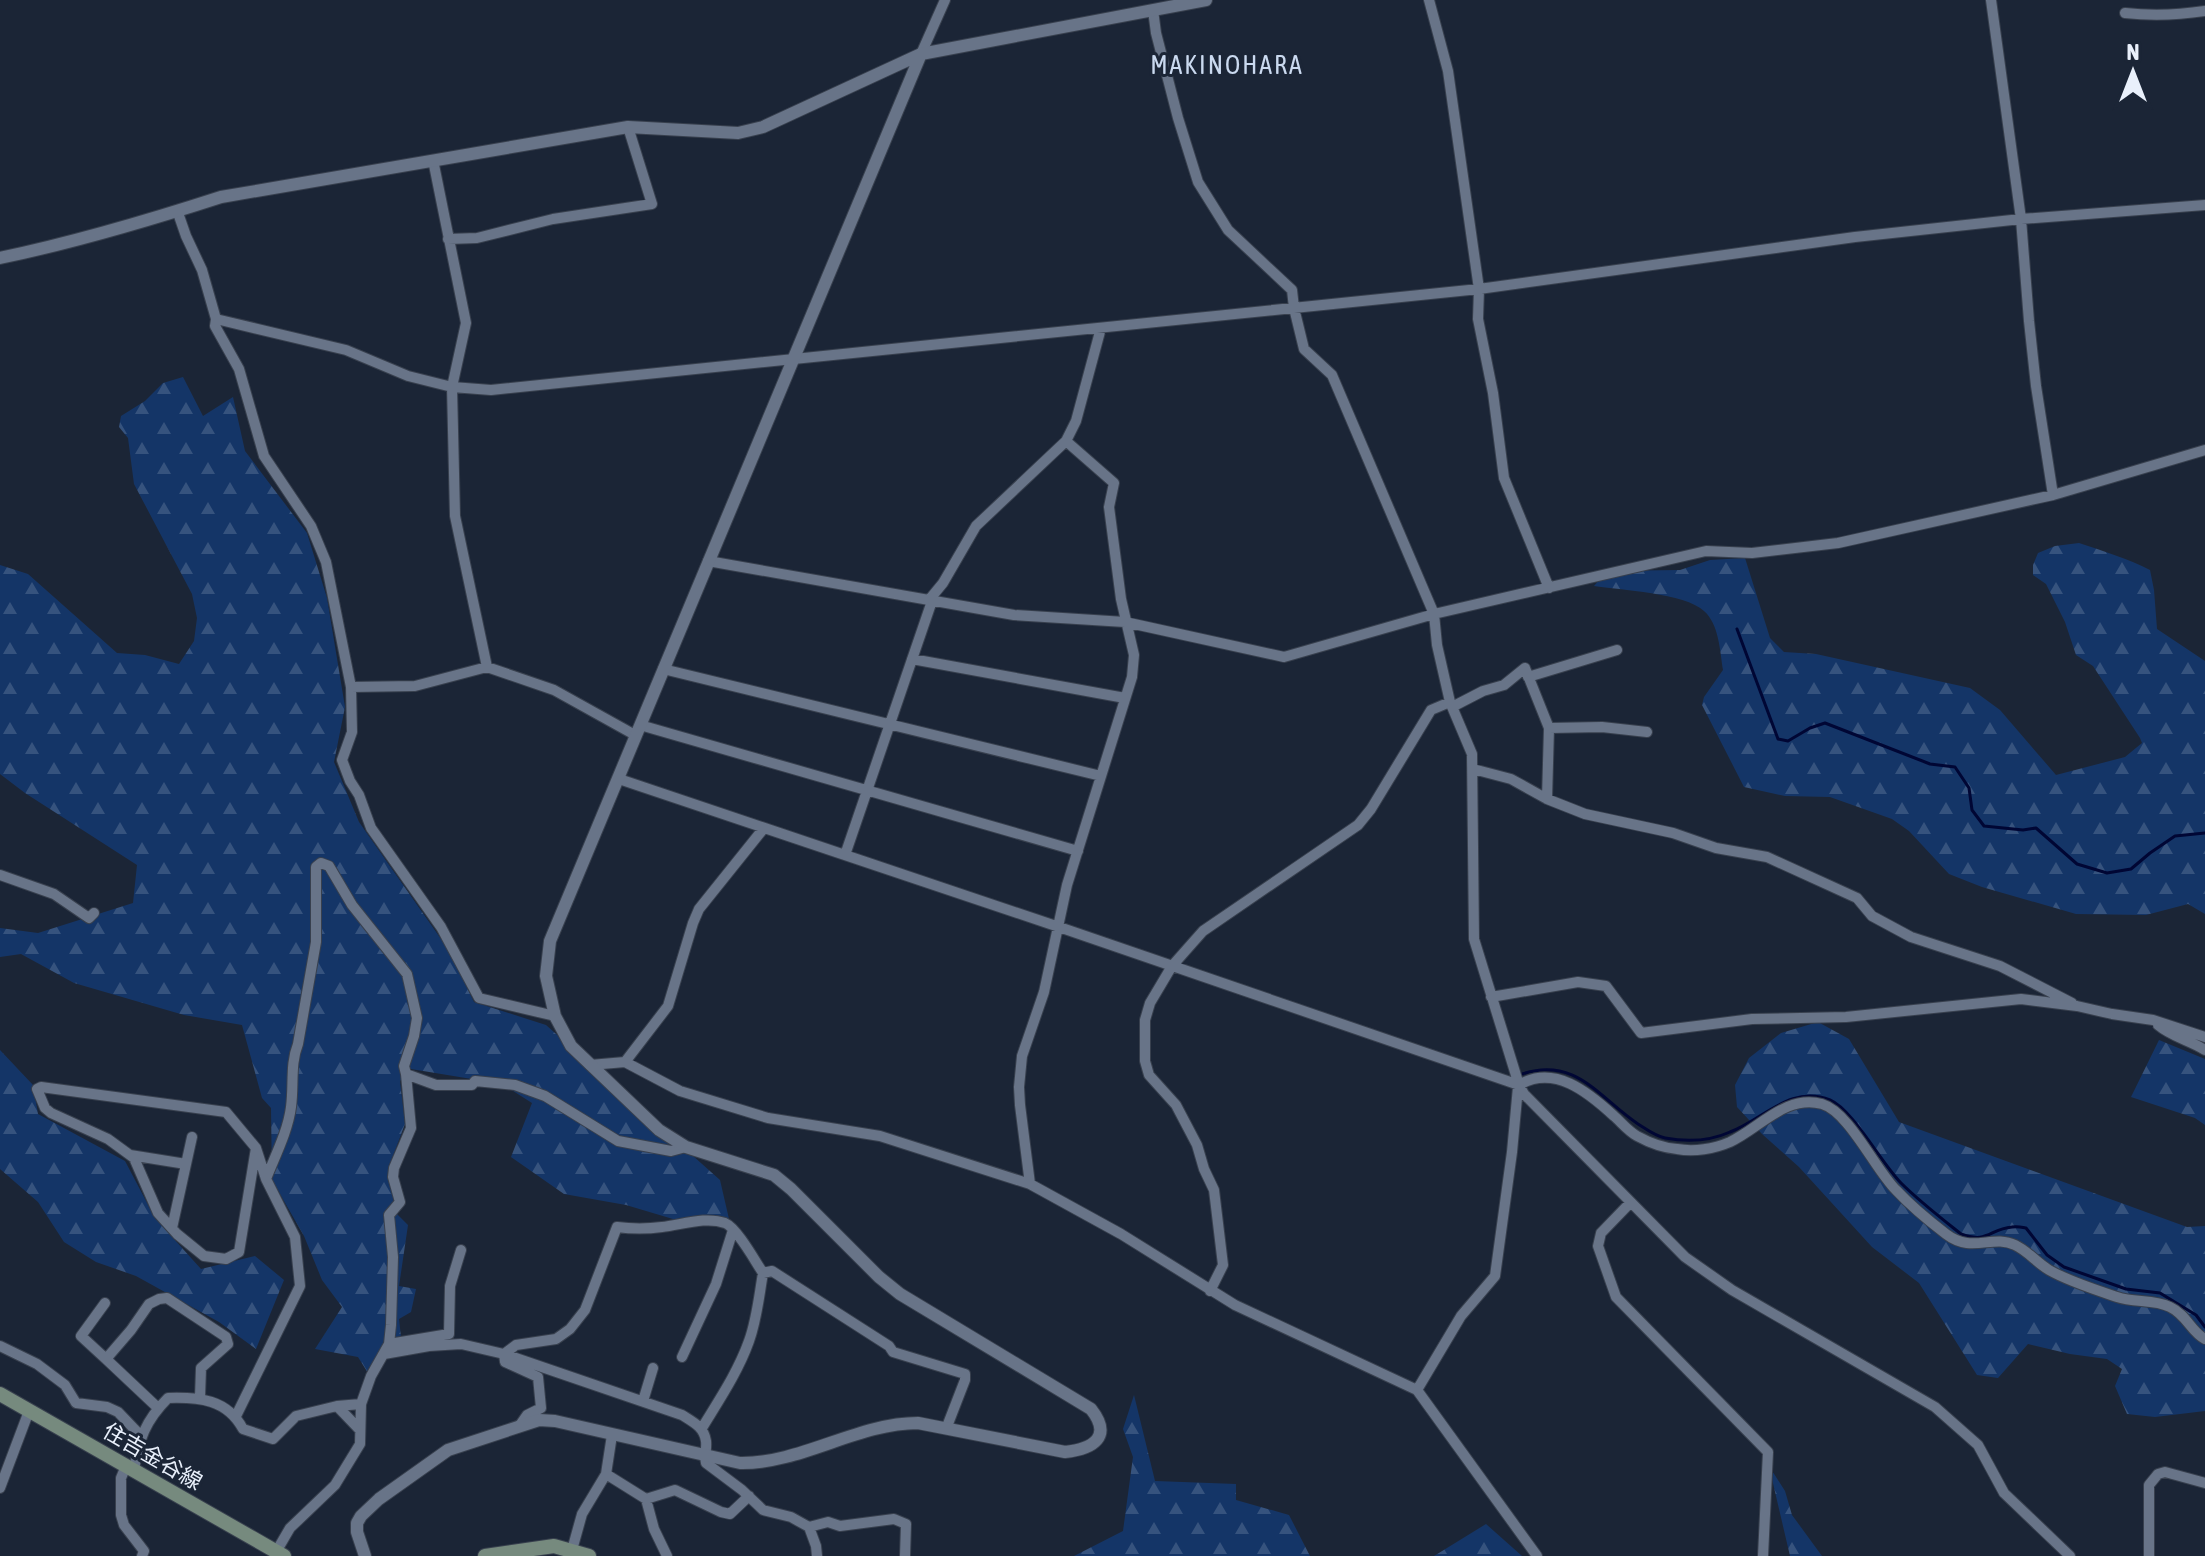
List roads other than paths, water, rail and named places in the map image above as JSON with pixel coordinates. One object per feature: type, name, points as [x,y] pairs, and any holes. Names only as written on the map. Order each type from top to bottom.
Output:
[{"type":"main road","name":"住吉金谷線","points":[[0,1394],[280,1554]]},
{"type":"main road","points":[[485,1556],[554,1546],[589,1556]]},
{"type":"street","points":[[365,1556],[357,1523],[379,1499],[448,1450],[539,1420],[740,1463],[756,1463],[896,1423],[918,1423],[1065,1452],[1084,1450],[1097,1440],[1100,1420],[1091,1409],[900,1294],[774,1175],[686,1147],[659,1130],[571,1046],[555,1016],[546,976],[550,941],[945,0]]},
{"type":"street","points":[[0,258],[63,245],[178,213],[221,197],[433,160],[628,127],[738,133],[763,127],[921,54],[1160,6],[1206,0]]},
{"type":"street","points":[[1429,0],[1448,71],[1479,289],[1478,319],[1493,393],[1504,478],[1549,588]]},
{"type":"street","points":[[1991,0],[2021,219],[2032,347],[2053,495]]},
{"type":"street","points":[[1160,6],[1160,48],[1198,182],[1228,230],[1292,290],[1304,349],[1332,375],[1434,614],[1437,645],[1451,705],[1472,754],[1474,939],[1524,1094],[1685,1257],[1732,1290],[1935,1407],[1978,1445],[2004,1493],[2070,1556]]},
{"type":"street","points":[[2125,13],[2175,16],[2205,11]]},
{"type":"street","points":[[448,239],[477,238],[553,219],[652,204],[628,127]]},
{"type":"street","points":[[433,160],[466,323],[452,387],[455,516],[487,667]]},
{"type":"street","points":[[216,319],[346,350],[408,376],[452,387],[491,390],[1479,289],[1855,237],[2021,219],[2205,205]]},
{"type":"street","points":[[178,213],[202,270],[216,319],[215,326],[239,369],[264,456],[311,526],[326,562],[351,687],[352,732],[342,760],[371,828],[441,927],[479,998],[555,1016]]},
{"type":"street","points":[[845,855],[930,601],[976,526],[1066,441],[1076,421],[1101,328]]},
{"type":"street","points":[[1030,1184],[1020,1105],[1022,1056],[1044,992],[1067,885],[1132,677],[1134,655],[1121,599],[1109,507],[1114,483],[1066,441]]},
{"type":"street","points":[[708,561],[1014,615],[1125,622],[1284,657],[1434,614],[1706,551],[1752,553],[1838,543],[2053,495],[2205,450]]},
{"type":"street","points":[[1528,677],[1617,650]]},
{"type":"street","points":[[912,659],[1125,698]]},
{"type":"street","points":[[351,687],[415,686],[487,667],[554,690],[638,730],[1078,851]]},
{"type":"street","points":[[1210,1291],[1223,1265],[1214,1190],[1197,1145],[1176,1105],[1149,1075],[1145,1061],[1145,1020],[1150,1003],[1172,966],[1203,931],[1358,825],[1371,809],[1431,710],[1504,685],[1525,668],[1549,728],[1547,799]]},
{"type":"street","points":[[663,669],[1101,776]]},
{"type":"street","points":[[1549,728],[1602,727],[1647,732]]},
{"type":"street","points":[[1473,769],[1511,779],[1547,799],[1585,814],[1673,833],[1716,848],[1767,857],[1857,898],[1872,916],[1911,937],[2000,966],[2077,1006]]},
{"type":"street","points":[[619,779],[1519,1085]]},
{"type":"street","points":[[625,1062],[668,1006],[699,909],[764,828]]},
{"type":"street","points":[[266,1179],[291,1107],[293,1056],[298,1044],[316,942],[316,867],[321,863],[329,866],[352,905],[407,974],[417,1018],[404,1066],[411,1128],[394,1168],[393,1177],[400,1202],[389,1215],[393,1257],[391,1325],[386,1349],[371,1376],[361,1404],[360,1444],[335,1485],[290,1528],[280,1554]]},
{"type":"street","points":[[0,875],[54,894],[89,918],[94,913]]},
{"type":"street","points":[[1491,997],[1578,982],[1606,986],[1641,1033],[1752,1019],[1846,1017],[2021,999],[2153,1020],[2205,1037]]},
{"type":"street","points":[[2153,1020],[2169,1034],[2191,1041],[2205,1050]]},
{"type":"street","points":[[590,1065],[625,1062],[680,1091],[768,1118],[880,1136],[1030,1184],[1121,1234],[1235,1305],[1417,1390],[1537,1556]]},
{"type":"street","points":[[406,1074],[436,1085],[472,1085],[475,1081],[515,1085],[545,1096],[618,1141],[671,1151],[686,1147]]},
{"type":"street","points":[[1417,1390],[1461,1316],[1495,1276],[1519,1085],[1529,1078],[1548,1076],[1594,1098],[1634,1135],[1675,1149],[1700,1150],[1729,1143],[1799,1102],[1823,1104],[1838,1114],[1895,1189],[1948,1236],[1960,1243],[2004,1241],[2018,1246],[2050,1271],[2121,1299],[2168,1306],[2185,1317],[2199,1336],[2205,1339]]},
{"type":"street","points":[[236,1416],[300,1286],[295,1237],[266,1179],[256,1148],[251,1139],[226,1112],[41,1087],[37,1089],[45,1108],[51,1113],[108,1139],[134,1158],[158,1213],[204,1256],[226,1259],[239,1252],[256,1148]]},
{"type":"street","points":[[172,1228],[192,1137]]},
{"type":"street","points":[[130,1155],[186,1164]]},
{"type":"street","points":[[1630,1203],[1601,1233],[1598,1246],[1616,1297],[1768,1452],[1763,1556]]},
{"type":"street","points":[[504,1354],[516,1345],[556,1339],[570,1329],[585,1310],[617,1227],[635,1229],[703,1221],[726,1223],[763,1273],[749,1340],[733,1377],[702,1428]]},
{"type":"street","points":[[682,1357],[716,1284],[733,1230]]},
{"type":"street","points":[[386,1349],[449,1334],[450,1286],[461,1250]]},
{"type":"street","points":[[763,1273],[772,1271],[889,1346],[893,1352],[965,1374],[946,1429]]},
{"type":"street","points":[[106,1359],[149,1304],[167,1298],[226,1337],[228,1344],[201,1368],[200,1397]]},
{"type":"street","points":[[105,1303],[81,1336],[158,1408]]},
{"type":"street","points":[[386,1349],[461,1344],[504,1354],[682,1415],[702,1428],[706,1463],[763,1510],[791,1517],[809,1527],[817,1556]]},
{"type":"street","points":[[0,1346],[37,1364],[65,1385],[76,1403],[107,1407],[118,1412],[141,1436]]},
{"type":"street","points":[[504,1354],[505,1362],[538,1377],[541,1408],[527,1415],[520,1425]]},
{"type":"street","points":[[643,1401],[653,1368]]},
{"type":"street","points":[[142,1556],[144,1551],[124,1525],[121,1515],[121,1478],[130,1468],[141,1436],[168,1398],[200,1397],[236,1416],[243,1429],[273,1439],[296,1416],[361,1404]]},
{"type":"street","points":[[337,1406],[360,1430]]},
{"type":"street","points":[[0,1488],[29,1411]]},
{"type":"street","points":[[572,1550],[582,1514],[606,1474],[612,1435]]},
{"type":"street","points":[[2149,1556],[2149,1485],[2158,1474],[2165,1472],[2205,1483]]},
{"type":"street","points":[[606,1474],[646,1499],[654,1529],[667,1556]]},
{"type":"street","points":[[646,1499],[675,1490],[730,1514],[749,1496]]},
{"type":"street","points":[[809,1527],[828,1522],[840,1526],[894,1519],[906,1524],[905,1556]]},
{"type":"waterway","points":[[1737,629],[1778,739],[1788,741],[1825,723],[1930,764],[1955,767],[1969,788],[1972,810],[1984,826],[2023,830],[2036,828],[2077,864],[2107,873],[2131,869],[2175,836],[2205,833]]},
{"type":"waterway","points":[[1522,1074],[1541,1070],[1572,1075],[1586,1082],[1651,1132],[1682,1140],[1722,1135],[1778,1105],[1803,1096],[1830,1100],[1848,1114],[1901,1183],[1961,1234],[1983,1237],[2004,1228],[2026,1228],[2047,1255],[2064,1267],[2126,1289],[2160,1293],[2196,1315],[2205,1327]]},
{"type":"district","name":"MAKINOHARA","points":[[1227,65]]}]
